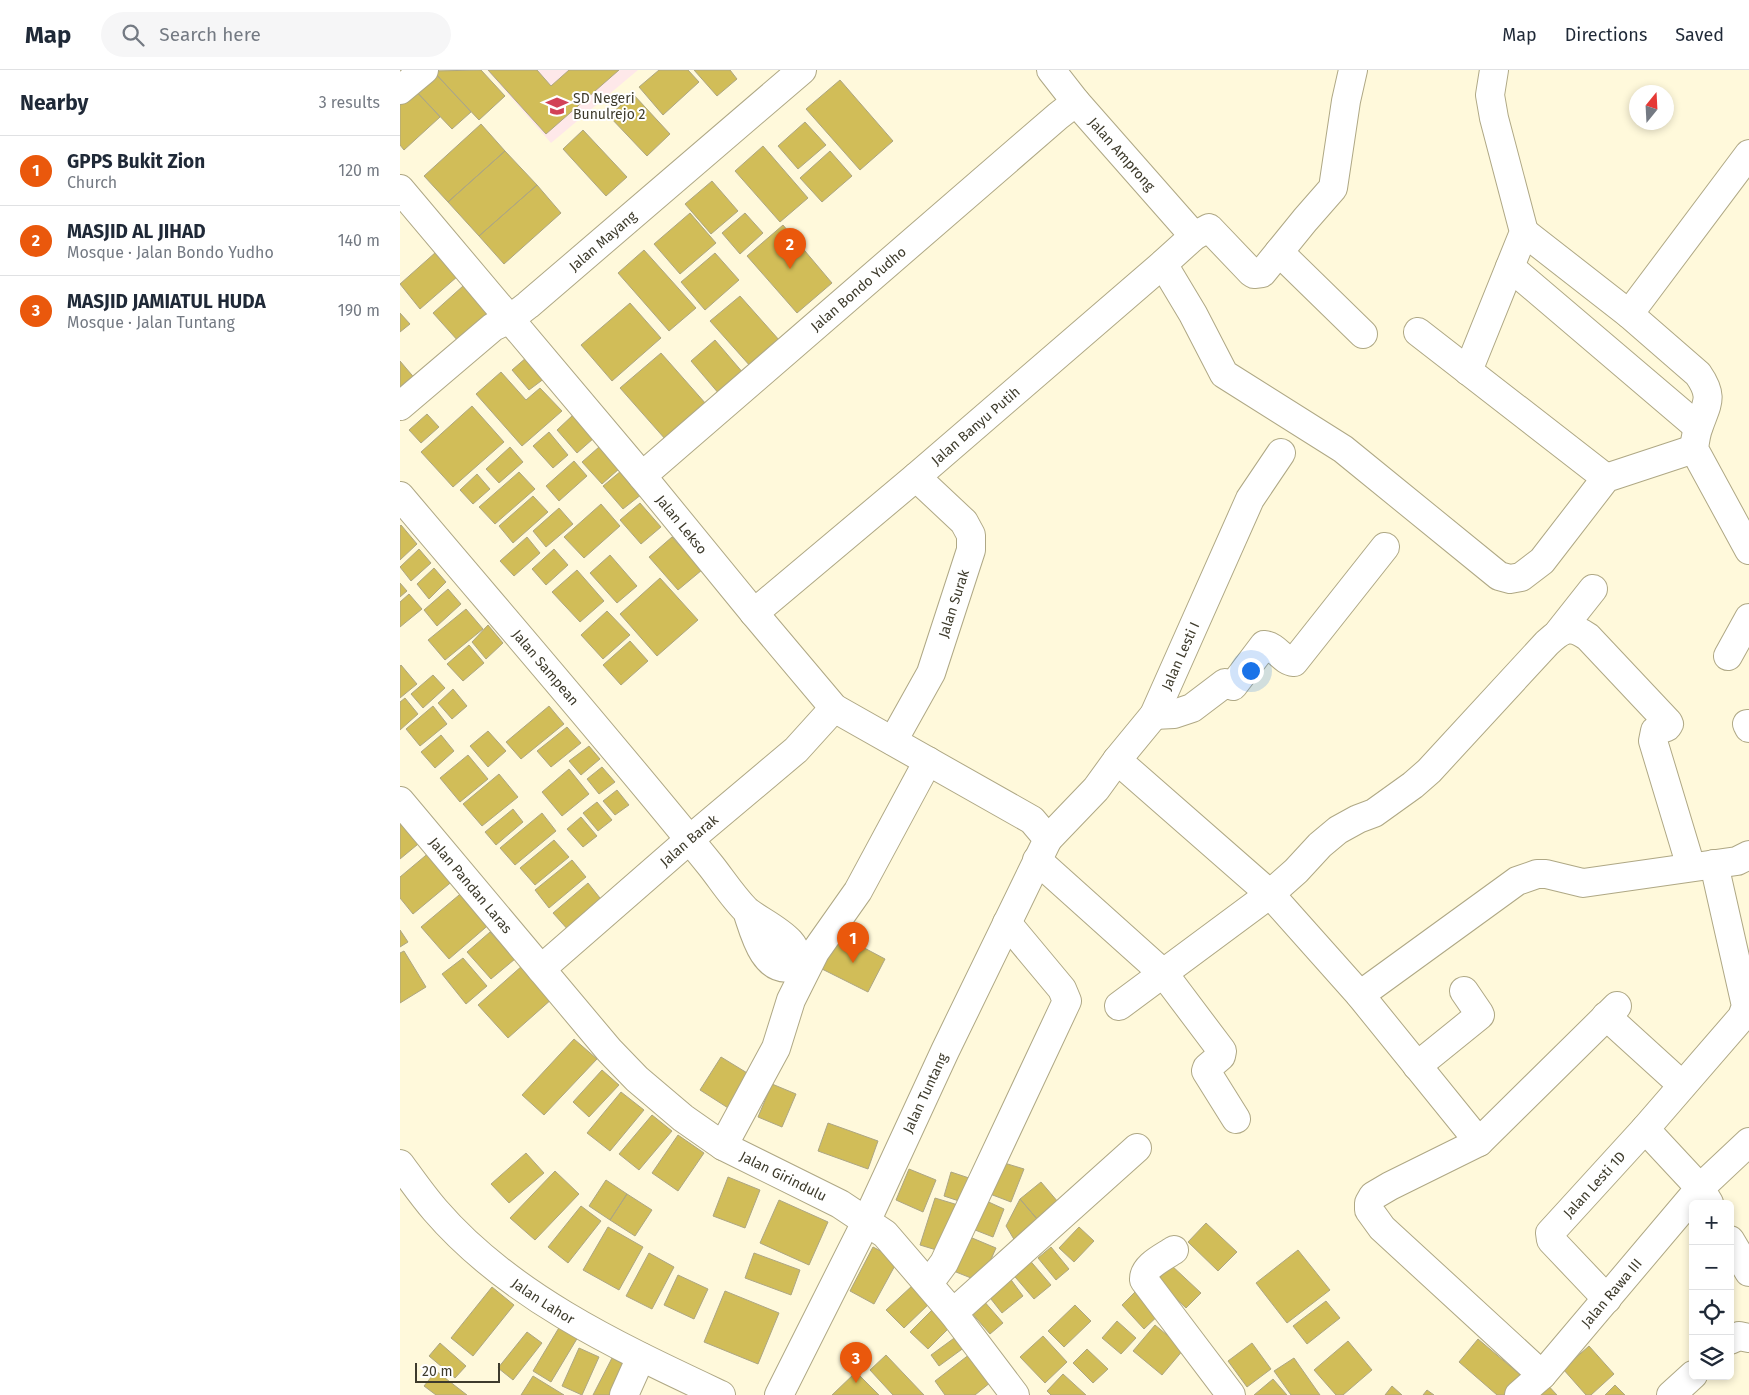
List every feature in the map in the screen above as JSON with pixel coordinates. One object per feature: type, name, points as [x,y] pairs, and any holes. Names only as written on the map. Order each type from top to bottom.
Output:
[{"type":"street","points":[[400,90],[424,70]]},
{"type":"street","name":"Jalan Mayang","points":[[400,406],[493,326],[510,319],[536,299],[802,70]]},
{"type":"street","name":"Jalan Amprong","points":[[1050,70],[1194,236]]},
{"type":"street","points":[[1194,236],[1206,228],[1211,229],[1254,274],[1262,273],[1304,220],[1333,188],[1346,101],[1353,70]]},
{"type":"street","points":[[1468,371],[1524,232],[1494,118],[1490,95],[1494,70]]},
{"type":"street","name":"Jalan Bondo Yudho","points":[[642,476],[1076,102]]},
{"type":"street","points":[[1629,314],[1749,154]]},
{"type":"street","name":"Jalan Lekso","points":[[400,189],[642,476],[834,708],[1032,820],[1042,850]]},
{"type":"street","points":[[1163,264],[1193,314],[1224,374],[1343,449],[1499,576],[1510,579],[1521,576],[1542,561],[1606,478],[1696,438],[1708,405],[1706,386],[1698,374],[1629,314],[1524,232]]},
{"type":"street","name":"Jalan Banyu Putih","points":[[754,613],[916,477],[1194,236]]},
{"type":"street","points":[[1279,252],[1363,334]]},
{"type":"street","points":[[1510,267],[1696,438],[1749,550]]},
{"type":"street","points":[[1418,332],[1606,478]]},
{"type":"street","name":"Jalan Lesti I","points":[[1042,850],[1096,789],[1154,715],[1250,499],[1281,453]]},
{"type":"street","name":"Jalan Surak","points":[[893,741],[931,673],[972,550],[971,535],[964,522],[916,477]]},
{"type":"street","name":"Jalan Sampean","points":[[400,496],[747,911],[761,948],[768,958],[775,964],[798,971]]},
{"type":"street","points":[[1154,715],[1174,714],[1192,708],[1226,682],[1233,686],[1264,645],[1270,646],[1289,661],[1294,662],[1385,547]]},
{"type":"street","points":[[1119,1006],[1270,894],[1338,830],[1374,813],[1429,771],[1450,746],[1559,632],[1593,589]]},
{"type":"street","points":[[1728,656],[1749,618]]},
{"type":"street","points":[[1559,632],[1568,629],[1580,631],[1588,637],[1668,722],[1667,727],[1655,731],[1653,740],[1703,865],[1746,1006],[1742,1017],[1645,1129],[1705,1196]]},
{"type":"street","name":"Jalan Barak","points":[[541,969],[796,750],[834,708]]},
{"type":"street","points":[[1117,760],[1270,894],[1360,995],[1479,1142]]},
{"type":"street","points":[[723,1146],[776,1048],[798,971],[815,952],[858,891],[928,761]]},
{"type":"street","name":"Jalan Pandan Laras","points":[[400,801],[541,969]]},
{"type":"street","points":[[1042,850],[1164,974],[1222,1051],[1221,1056],[1206,1071],[1236,1119]]},
{"type":"street","name":"Jalan Tuntang","points":[[779,1395],[866,1222],[945,1051],[1042,850]]},
{"type":"street","points":[[1360,995],[1517,882],[1537,874],[1546,874],[1583,883],[1737,861],[1749,855]]},
{"type":"street","points":[[929,1284],[944,1262],[1067,1001],[1062,989],[1007,924]]},
{"type":"street","name":"Jalan Girindulu","points":[[541,969],[609,1050],[637,1079],[683,1118],[723,1146],[840,1204],[885,1234],[953,1313],[1015,1395]]},
{"type":"street","points":[[1417,1066],[1480,1015],[1464,991]]},
{"type":"street","points":[[1542,1375],[1382,1228],[1369,1210],[1369,1203],[1373,1196],[1390,1186],[1479,1142],[1612,1011],[1682,1085]]},
{"type":"street","name":"Jalan Lesti 1D","points":[[1607,1299],[1549,1238],[1550,1233],[1645,1129]]},
{"type":"street","name":"Jalan Rawa III","points":[[1519,1395],[1542,1375],[1607,1299],[1705,1196],[1749,1142]]},
{"type":"street","points":[[953,1313],[1137,1148]]},
{"type":"street","name":"Jalan Lahor","points":[[400,1164],[435,1210],[471,1247],[541,1302],[640,1358],[721,1395]]},
{"type":"street","points":[[1733,1245],[1749,1272]]},
{"type":"street","points":[[1174,1250],[1147,1269],[1144,1274],[1144,1280],[1231,1395]]},
{"type":"street","points":[[1734,1338],[1739,1336],[1749,1338]]},
{"type":"street","points":[[624,1395],[640,1358]]},
{"type":"street","points":[[1671,1395],[1689,1379]]},
{"type":"shaded area","name":"SD Negeri Bunulrejo 2","points":[[487,70],[638,70],[551,143]]},
{"type":"building","points":[[481,70],[505,96],[479,120],[433,71]]},
{"type":"building","name":"SD Negeri Bunulrejo 2","points":[[488,70],[537,70],[551,86],[569,70],[619,70],[546,134]]},
{"type":"building","points":[[659,70],[688,70],[699,82],[663,115],[639,87]]},
{"type":"building","points":[[694,70],[730,70],[737,79],[717,96]]},
{"type":"building","points":[[433,71],[471,112],[452,129],[413,88]]},
{"type":"building","points":[[840,80],[893,141],[860,170],[806,109]]},
{"type":"building","points":[[413,88],[440,117],[404,150],[400,145],[400,100]]},
{"type":"building","points":[[633,94],[670,134],[647,156],[609,116]]},
{"type":"building","points":[[805,122],[826,145],[798,169],[778,146]]},
{"type":"building","points":[[481,124],[505,151],[448,202],[424,176]]},
{"type":"building","points":[[583,130],[627,177],[606,196],[563,149]]},
{"type":"building","points":[[763,146],[808,198],[780,222],[735,171]]},
{"type":"building","points":[[505,151],[537,185],[479,236],[448,202]]},
{"type":"building","points":[[830,151],[852,176],[822,202],[800,178]]},
{"type":"building","points":[[712,181],[738,211],[711,234],[685,204]]},
{"type":"building","points":[[537,185],[561,213],[504,264],[479,236]]},
{"type":"building","points":[[690,213],[716,243],[680,274],[654,244]]},
{"type":"building","points":[[745,213],[763,233],[740,254],[722,233]]},
{"type":"building","points":[[783,225],[832,283],[797,313],[747,256]]},
{"type":"building","points":[[644,250],[696,308],[669,331],[618,273]]},
{"type":"building","points":[[436,252],[458,276],[420,309],[400,284]]},
{"type":"building","points":[[715,253],[739,280],[705,310],[681,282]]},
{"type":"building","points":[[463,286],[490,315],[459,342],[433,313]]},
{"type":"building","points":[[740,296],[780,341],[751,367],[710,321]]},
{"type":"building","points":[[630,303],[661,338],[612,381],[581,345]]},
{"type":"building","points":[[400,313],[410,324],[400,332]]},
{"type":"building","points":[[715,340],[744,374],[720,395],[691,361]]},
{"type":"building","points":[[661,353],[706,404],[666,440],[620,388]]},
{"type":"building","points":[[527,357],[545,378],[529,390],[512,370]]},
{"type":"building","points":[[400,361],[417,381],[400,396]]},
{"type":"building","points":[[501,372],[526,400],[540,388],[562,411],[522,446],[476,394]]},
{"type":"building","points":[[472,406],[504,442],[453,487],[421,452]]},
{"type":"building","points":[[427,414],[439,427],[421,443],[409,430]]},
{"type":"building","points":[[573,415],[594,438],[577,453],[557,430]]},
{"type":"building","points":[[549,432],[568,455],[553,468],[533,446]]},
{"type":"building","points":[[510,447],[523,462],[499,483],[486,469]]},
{"type":"building","points":[[599,447],[619,469],[602,484],[582,462]]},
{"type":"building","points":[[574,461],[587,476],[559,501],[546,486]]},
{"type":"building","points":[[621,471],[642,494],[623,509],[603,486]]},
{"type":"building","points":[[519,472],[535,489],[495,524],[479,507]]},
{"type":"building","points":[[477,474],[490,489],[473,504],[460,490]]},
{"type":"building","points":[[533,496],[548,512],[513,543],[499,526]]},
{"type":"building","points":[[640,503],[661,527],[641,544],[620,520]]},
{"type":"building","points":[[601,504],[620,526],[584,558],[564,537]]},
{"type":"building","points":[[559,508],[573,524],[546,547],[533,531]]},
{"type":"building","points":[[400,526],[417,544],[400,560]]},
{"type":"building","points":[[527,537],[540,553],[514,576],[500,561]]},
{"type":"building","points":[[672,537],[702,570],[678,590],[649,557]]},
{"type":"building","points":[[419,549],[431,563],[411,581],[400,567]]},
{"type":"building","points":[[554,549],[568,565],[546,585],[532,569]]},
{"type":"building","points":[[610,555],[637,586],[617,603],[590,573]]},
{"type":"building","points":[[434,568],[446,582],[429,599],[417,584]]},
{"type":"building","points":[[577,570],[604,601],[580,622],[552,592]]},
{"type":"building","points":[[660,578],[698,620],[657,656],[620,614]]},
{"type":"building","points":[[400,583],[407,591],[400,597]]},
{"type":"building","points":[[448,589],[461,604],[437,626],[424,610]]},
{"type":"building","points":[[409,594],[422,609],[400,627],[400,602]]},
{"type":"building","points":[[466,609],[483,629],[445,660],[428,640]]},
{"type":"building","points":[[607,611],[630,635],[603,659],[581,635]]},
{"type":"building","points":[[488,625],[503,643],[486,659],[472,642]]},
{"type":"building","points":[[630,641],[648,661],[621,685],[603,665]]},
{"type":"building","points":[[469,645],[484,663],[463,681],[447,664]]},
{"type":"building","points":[[400,666],[417,684],[400,698]]},
{"type":"building","points":[[433,675],[445,688],[423,708],[411,694]]},
{"type":"building","points":[[453,689],[467,706],[452,719],[438,703]]},
{"type":"building","points":[[405,698],[418,714],[400,730],[400,702]]},
{"type":"building","points":[[433,706],[447,724],[420,746],[406,729]]},
{"type":"building","points":[[549,706],[564,724],[521,759],[506,742]]},
{"type":"building","points":[[567,727],[581,743],[551,767],[537,751]]},
{"type":"building","points":[[488,731],[506,751],[488,767],[470,746]]},
{"type":"building","points":[[441,735],[454,751],[435,768],[421,752]]},
{"type":"building","points":[[589,746],[600,759],[581,775],[569,761]]},
{"type":"building","points":[[468,755],[488,779],[460,802],[440,778]]},
{"type":"building","points":[[602,767],[615,782],[599,794],[587,779]]},
{"type":"building","points":[[569,769],[589,794],[562,816],[542,792]]},
{"type":"building","points":[[499,774],[518,797],[482,826],[463,804]]},
{"type":"building","points":[[617,790],[629,805],[615,815],[603,801]]},
{"type":"building","points":[[597,802],[612,820],[598,831],[583,813]]},
{"type":"building","points":[[513,809],[523,822],[496,845],[485,832]]},
{"type":"building","points":[[542,813],[556,831],[515,865],[500,848]]},
{"type":"building","points":[[400,814],[423,840],[400,859]]},
{"type":"building","points":[[581,817],[597,836],[583,847],[567,829]]},
{"type":"building","points":[[554,840],[569,857],[535,885],[520,868]]},
{"type":"building","points":[[431,851],[455,879],[413,914],[400,898],[400,877]]},
{"type":"building","points":[[572,860],[586,877],[549,908],[535,890]]},
{"type":"building","points":[[588,883],[604,903],[570,932],[553,913]]},
{"type":"building","points":[[465,890],[492,922],[449,959],[421,927]]},
{"type":"building","points":[[400,930],[408,942],[400,947]]},
{"type":"building","points":[[490,932],[515,959],[491,979],[467,952]]},
{"type":"building","points":[[838,934],[885,959],[868,992],[820,968]]},
{"type":"building","points":[[404,951],[426,987],[400,1003],[400,953]]},
{"type":"building","points":[[463,958],[487,986],[466,1004],[442,974]]},
{"type":"building","points":[[523,965],[553,998],[508,1038],[478,1005]]},
{"type":"building","points":[[574,1039],[597,1059],[544,1115],[522,1095]]},
{"type":"building","points":[[721,1057],[757,1079],[736,1113],[700,1090]]},
{"type":"building","points":[[602,1070],[619,1085],[589,1117],[573,1102]]},
{"type":"building","points":[[772,1084],[796,1094],[782,1127],[758,1117]]},
{"type":"building","points":[[621,1092],[644,1110],[610,1151],[587,1133]]},
{"type":"building","points":[[652,1115],[672,1131],[639,1170],[619,1154]]},
{"type":"building","points":[[828,1123],[878,1141],[868,1169],[818,1151]]},
{"type":"building","points":[[678,1135],[704,1153],[678,1191],[652,1173]]},
{"type":"building","points":[[526,1153],[544,1173],[509,1203],[491,1184]]},
{"type":"building","points":[[1001,1162],[1024,1169],[1011,1202],[990,1194]]},
{"type":"building","points":[[909,1169],[936,1180],[923,1212],[896,1200]]},
{"type":"building","points":[[555,1171],[579,1194],[535,1240],[510,1218]]},
{"type":"building","points":[[951,1172],[972,1179],[965,1203],[944,1196]]},
{"type":"building","points":[[728,1177],[760,1190],[745,1228],[713,1216]]},
{"type":"building","points":[[606,1180],[627,1194],[610,1220],[589,1206]]},
{"type":"building","points":[[1041,1182],[1064,1209],[1043,1226],[1020,1199]]},
{"type":"building","points":[[627,1194],[652,1210],[635,1236],[610,1220]]},
{"type":"building","points":[[935,1198],[958,1205],[943,1252],[920,1245]]},
{"type":"building","points":[[982,1199],[1004,1209],[993,1237],[970,1228]]},
{"type":"building","points":[[1020,1199],[1043,1226],[1018,1246],[1006,1226]]},
{"type":"building","points":[[779,1200],[828,1222],[809,1265],[760,1243]]},
{"type":"building","points":[[581,1206],[601,1221],[568,1263],[548,1247]]},
{"type":"building","points":[[1206,1223],[1237,1252],[1218,1271],[1188,1242]]},
{"type":"building","points":[[608,1227],[643,1247],[619,1290],[583,1270]]},
{"type":"building","points":[[1079,1227],[1094,1241],[1074,1262],[1059,1248]]},
{"type":"building","points":[[965,1235],[996,1248],[981,1282],[951,1270]]},
{"type":"building","points":[[873,1247],[898,1260],[874,1304],[850,1291]]},
{"type":"building","points":[[1051,1247],[1069,1269],[1056,1280],[1038,1258]]},
{"type":"building","points":[[1298,1250],[1330,1290],[1287,1323],[1256,1283]]},
{"type":"building","points":[[649,1253],[674,1267],[652,1309],[626,1296]]},
{"type":"building","points":[[754,1253],[800,1270],[791,1295],[745,1278]]},
{"type":"building","points":[[1027,1257],[1051,1285],[1034,1299],[1010,1271]]},
{"type":"building","points":[[1170,1264],[1201,1293],[1186,1308],[1156,1280]]},
{"type":"building","points":[[678,1275],[708,1289],[694,1319],[664,1305]]},
{"type":"building","points":[[1009,1277],[1023,1296],[1002,1313],[987,1294]]},
{"type":"building","points":[[913,1285],[930,1303],[904,1328],[886,1310]]},
{"type":"building","points":[[1141,1286],[1164,1310],[1144,1329],[1122,1305]]},
{"type":"building","points":[[492,1287],[514,1305],[473,1356],[451,1338]]},
{"type":"building","points":[[725,1291],[779,1313],[758,1364],[704,1342]]},
{"type":"building","points":[[983,1300],[1003,1323],[990,1334],[970,1311]]},
{"type":"building","points":[[1326,1301],[1340,1318],[1307,1344],[1293,1326]]},
{"type":"building","points":[[1075,1305],[1091,1321],[1064,1347],[1048,1331]]},
{"type":"building","points":[[932,1310],[950,1327],[928,1349],[910,1332]]},
{"type":"building","points":[[1117,1321],[1136,1338],[1121,1354],[1102,1338]]},
{"type":"building","points":[[1155,1325],[1184,1349],[1162,1375],[1133,1351]]},
{"type":"building","points":[[560,1326],[578,1337],[551,1382],[533,1371]]},
{"type":"building","points":[[527,1332],[542,1343],[513,1380],[498,1368]]},
{"type":"building","points":[[957,1336],[965,1347],[939,1366],[931,1355]]},
{"type":"building","points":[[1043,1336],[1067,1362],[1045,1383],[1020,1357]]},
{"type":"building","points":[[1478,1339],[1523,1377],[1507,1395],[1497,1395],[1459,1362]]},
{"type":"building","points":[[1348,1341],[1372,1370],[1343,1395],[1336,1395],[1314,1370]]},
{"type":"building","points":[[440,1343],[466,1366],[455,1378],[429,1356]]},
{"type":"building","points":[[1252,1343],[1271,1369],[1247,1387],[1228,1361]]},
{"type":"building","points":[[1589,1346],[1614,1374],[1591,1395],[1586,1395],[1563,1369]]},
{"type":"building","points":[[579,1348],[599,1357],[582,1395],[562,1386]]},
{"type":"building","points":[[1087,1349],[1108,1369],[1093,1383],[1073,1363]]},
{"type":"building","points":[[970,1354],[991,1382],[975,1395],[945,1395],[935,1381]]},
{"type":"building","points":[[886,1355],[924,1395],[893,1395],[870,1370]]},
{"type":"building","points":[[612,1358],[633,1369],[620,1395],[593,1395]]},
{"type":"building","points":[[1294,1358],[1320,1395],[1291,1395],[1274,1371]]},
{"type":"building","points":[[436,1371],[467,1395],[436,1395],[424,1386]]},
{"type":"building","points":[[856,1372],[879,1395],[832,1395]]},
{"type":"building","points":[[1063,1374],[1086,1395],[1051,1395],[1047,1391]]},
{"type":"building","points":[[533,1376],[564,1395],[521,1395]]},
{"type":"building","points":[[1273,1379],[1287,1395],[1254,1395]]},
{"type":"building","points":[[1543,1380],[1557,1395],[1527,1395]]},
{"type":"building","points":[[1615,1385],[1625,1395],[1605,1395]]},
{"type":"building","points":[[1392,1386],[1402,1395],[1385,1395]]},
{"type":"building","points":[[1427,1390],[1434,1395],[1423,1395]]},
{"type":"place","name":"SD Negeri Bunulrejo 2","points":[[557,106]]},
{"type":"place","name":"MASJID AL JIHAD","points":[[790,269]]},
{"type":"place","name":"GPPS Bukit Zion","points":[[853,963]]},
{"type":"place","name":"MASJID JAMIATUL HUDA","points":[[856,1383]]}]
